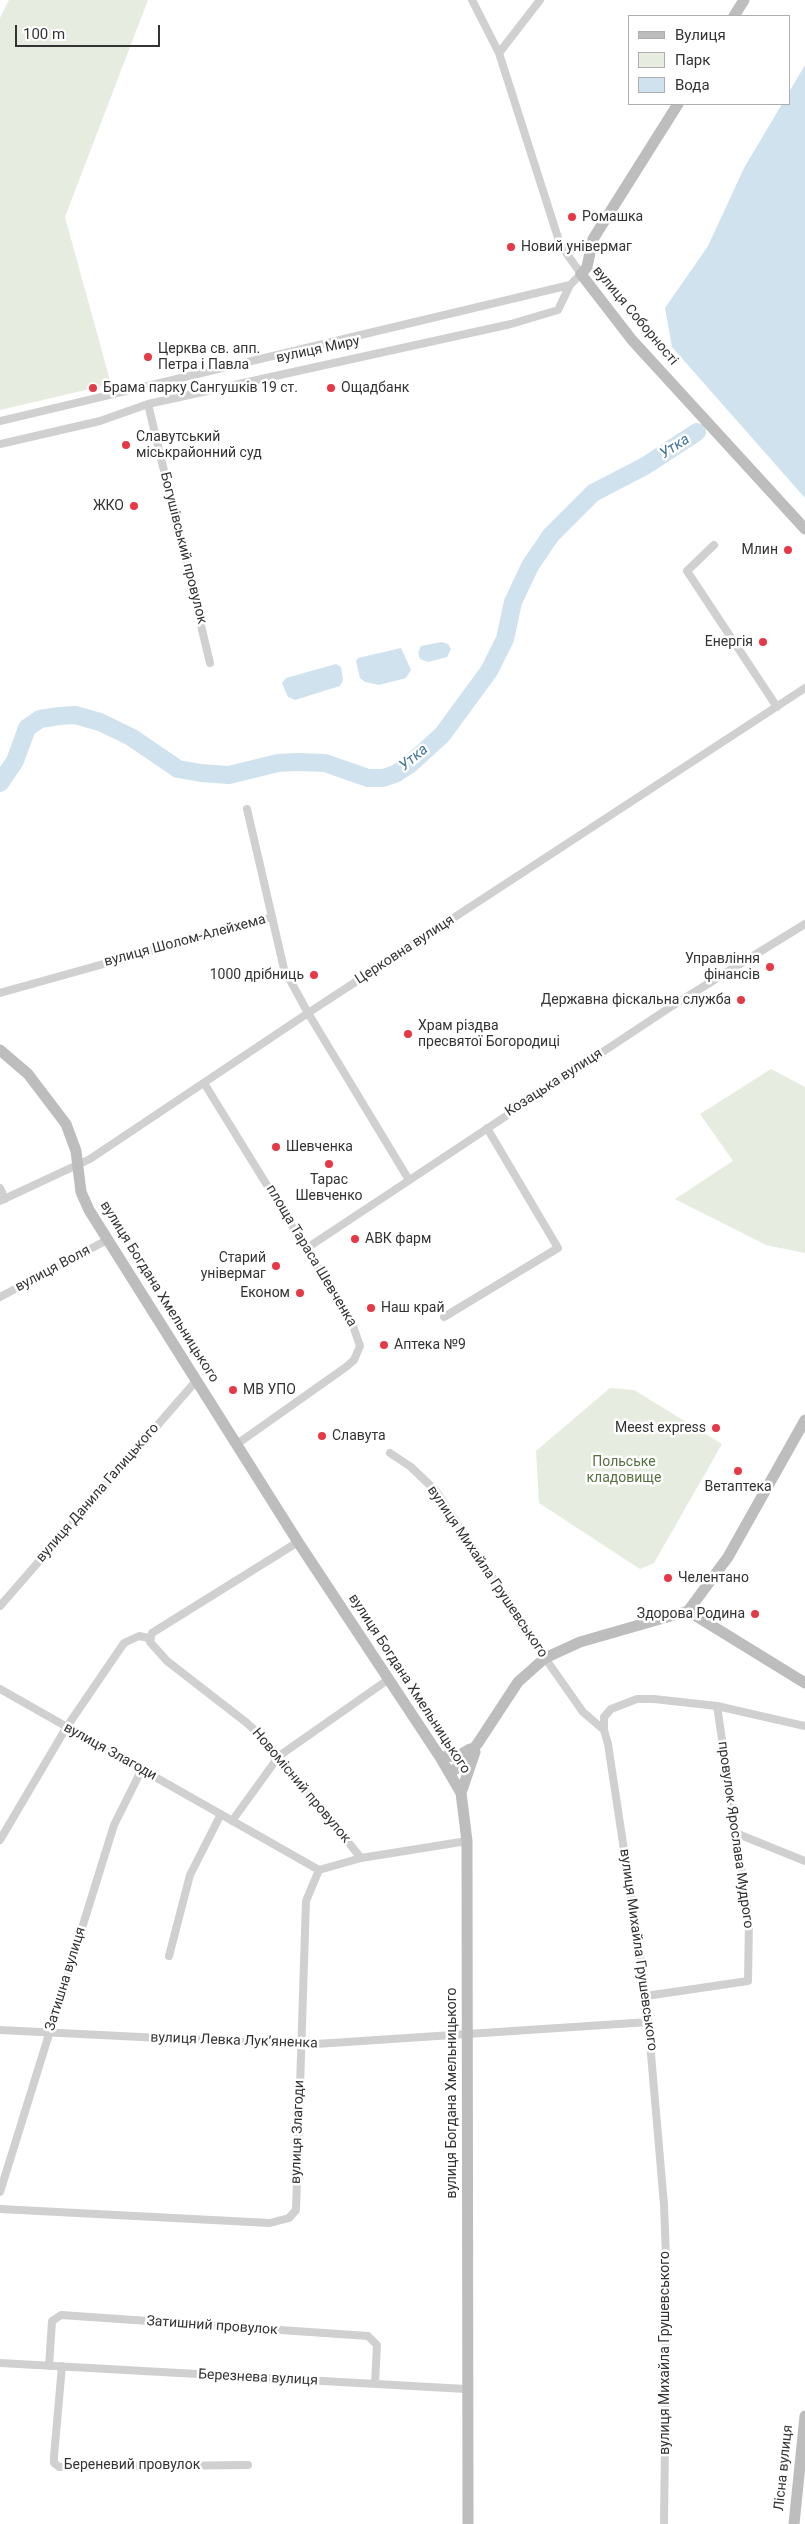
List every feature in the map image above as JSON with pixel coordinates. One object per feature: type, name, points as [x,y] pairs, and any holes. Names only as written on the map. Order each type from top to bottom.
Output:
[{"type":"main road","points":[[735,15],[744,0]]},
{"type":"main road","name":"вулиця Миру","points":[[581,274],[587,267],[593,239],[677,105]]},
{"type":"main road","name":"вулиця Соборності","points":[[581,274],[596,296],[632,340],[805,529]]},
{"type":"main road","name":"вулиця Богдана Хмельницького","points":[[0,1050],[28,1074],[66,1124],[78,1166],[84,1201],[107,1240],[298,1542],[440,1757],[461,1793],[467,1841],[466,2389],[468,2524]]},
{"type":"main road","points":[[450,1773],[461,1764],[478,1744],[506,1697],[518,1682],[545,1658],[580,1642],[688,1610],[728,1557],[805,1420]]},
{"type":"main road","points":[[688,1610],[805,1683]]},
{"type":"main road","points":[[440,1757],[458,1756],[478,1744]]},
{"type":"main road","points":[[461,1793],[478,1744]]},
{"type":"main road","name":"Лісна вулиця","points":[[794,2524],[805,2416]]},
{"type":"street","name":"вулиця Соборності","points":[[472,0],[499,53],[560,244],[581,274]]},
{"type":"street","points":[[499,53],[536,2]]},
{"type":"street","name":"вулиця Миру","points":[[0,444],[100,422],[148,404],[511,324],[558,310],[570,285],[581,274]]},
{"type":"street","name":"вулиця Миру","points":[[0,421],[570,285]]},
{"type":"street","name":"Богушівський провулок","points":[[148,404],[210,662]]},
{"type":"street","points":[[714,545],[687,571],[777,706]]},
{"type":"street","name":"Церковна вулиця","points":[[2,1200],[78,1166],[805,688]]},
{"type":"street","points":[[247,809],[272,917]]},
{"type":"street","name":"вулиця Шолом-Алейхема","points":[[0,993],[272,917],[284,969],[308,1013],[409,1180]]},
{"type":"street","name":"Козацька вулиця","points":[[307,1248],[672,1006],[805,924]]},
{"type":"street","name":"площа Тараса Шевченка","points":[[204,1083],[307,1248],[352,1323],[359,1341],[358,1354],[346,1367],[236,1444]]},
{"type":"street","points":[[444,1317],[558,1248],[487,1128]]},
{"type":"street","points":[[0,1188],[2,1200]]},
{"type":"street","name":"вулиця Воля","points":[[0,1298],[107,1240]]},
{"type":"street","name":"вулиця Данила Галицького","points":[[0,1606],[196,1380]]},
{"type":"street","name":"вулиця Михайла Грушевського","points":[[390,1453],[412,1468],[436,1491],[545,1658],[583,1712],[604,1730],[608,1744],[649,2022],[666,2247],[664,2524]]},
{"type":"street","points":[[0,1840],[66,1728],[124,1643],[139,1636],[149,1638],[152,1633],[298,1542]]},
{"type":"street","name":"Новомісний провулок","points":[[149,1638],[153,1647],[167,1661],[247,1723],[279,1756],[361,1858]]},
{"type":"street","points":[[232,1821],[279,1756],[389,1679]]},
{"type":"street","name":"вулиця Злагоди","points":[[0,1689],[319,1870],[306,1901],[296,2210],[289,2218],[270,2223],[0,2209]]},
{"type":"street","points":[[604,1730],[604,1718],[611,1709],[636,1700],[676,1700],[717,1706],[805,1726]]},
{"type":"street","name":"провулок Ярослава Мудрого","points":[[646,1996],[748,1981],[750,1920],[717,1706]]},
{"type":"street","name":"Затишна вулиця","points":[[0,2192],[114,1825],[142,1769]]},
{"type":"street","points":[[169,1956],[190,1875],[221,1814]]},
{"type":"street","points":[[738,1834],[805,1861]]},
{"type":"street","points":[[319,1870],[361,1858],[467,1841]]},
{"type":"street","name":"вулиця Левка Лукʼяненка","points":[[0,2030],[48,2034],[301,2045],[468,2032],[649,2022]]},
{"type":"street","name":"Затишний провулок","points":[[49,2366],[52,2321],[61,2315],[368,2336],[377,2345],[375,2384]]},
{"type":"street","name":"Березнева вулиця","points":[[0,2363],[466,2389]]},
{"type":"street","name":"Береневий провулок","points":[[62,2366],[54,2456],[54,2464],[59,2467],[248,2465]]},
{"type":"green space","points":[[9,0],[148,0],[65,217],[111,384],[0,410],[0,18]]},
{"type":"green space","points":[[771,1069],[805,1087],[805,1253],[766,1245],[675,1199],[733,1161],[700,1114]]},
{"type":"green space","name":"Польське кладовище","points":[[610,1388],[634,1390],[722,1444],[654,1563],[640,1569],[539,1503],[536,1451]]},
{"type":"water","points":[[805,65],[805,498],[672,347],[665,308],[708,246],[744,168],[781,105],[790,105],[790,90]]},
{"type":"water","points":[[442,642],[448,644],[451,649],[447,657],[428,662],[420,659],[418,653],[421,646]]},
{"type":"water","points":[[401,648],[411,670],[406,678],[379,685],[365,682],[360,678],[356,661],[358,658]]},
{"type":"water","points":[[336,664],[341,667],[343,680],[340,686],[295,700],[288,697],[282,683],[286,678]]},
{"type":"waterway","name":"Утка","points":[[0,783],[15,761],[27,728],[40,719],[75,715],[100,722],[131,737],[178,769],[229,775],[278,763],[297,762],[325,763],[368,778],[383,778],[395,774],[409,765],[442,735],[489,671],[505,639],[513,602],[530,566],[551,535],[593,493],[645,466],[697,432]]},
{"type":"place","name":"Ромашка","points":[[572,217]]},
{"type":"place","name":"Новий універмаг","points":[[511,247]]},
{"type":"place","name":"Церква св. апп. Петра і Павла","points":[[148,357]]},
{"type":"place","name":"Брама парку Сангушків 19 ст.","points":[[93,388]]},
{"type":"place","name":"Ощадбанк","points":[[331,388]]},
{"type":"place","name":"Славутський міськрайонний суд","points":[[126,445]]},
{"type":"place","name":"ЖКО","points":[[134,506]]},
{"type":"place","name":"Млин","points":[[788,550]]},
{"type":"place","name":"Енергія","points":[[763,642]]},
{"type":"place","name":"Управління фінансів","points":[[770,967]]},
{"type":"place","name":"1000 дрібниць","points":[[314,975]]},
{"type":"place","name":"Державна фіскальна служба","points":[[741,1000]]},
{"type":"place","name":"Храм різдва пресвятої Богородиці","points":[[408,1034]]},
{"type":"place","name":"Шевченка","points":[[276,1147]]},
{"type":"place","name":"Тарас Шевченко","points":[[329,1164]]},
{"type":"place","name":"АВК фарм","points":[[355,1239]]},
{"type":"place","name":"Старий універмаг","points":[[276,1266]]},
{"type":"place","name":"Економ","points":[[300,1293]]},
{"type":"place","name":"Наш край","points":[[371,1308]]},
{"type":"place","name":"Аптека №9","points":[[384,1345]]},
{"type":"place","name":"МВ УПО","points":[[233,1390]]},
{"type":"place","name":"Meest express","points":[[716,1428]]},
{"type":"place","name":"Славута","points":[[322,1436]]},
{"type":"place","name":"Ветаптека","points":[[738,1471]]},
{"type":"place","name":"Челентано","points":[[668,1578]]},
{"type":"place","name":"Здорова Родина","points":[[755,1614]]}]
